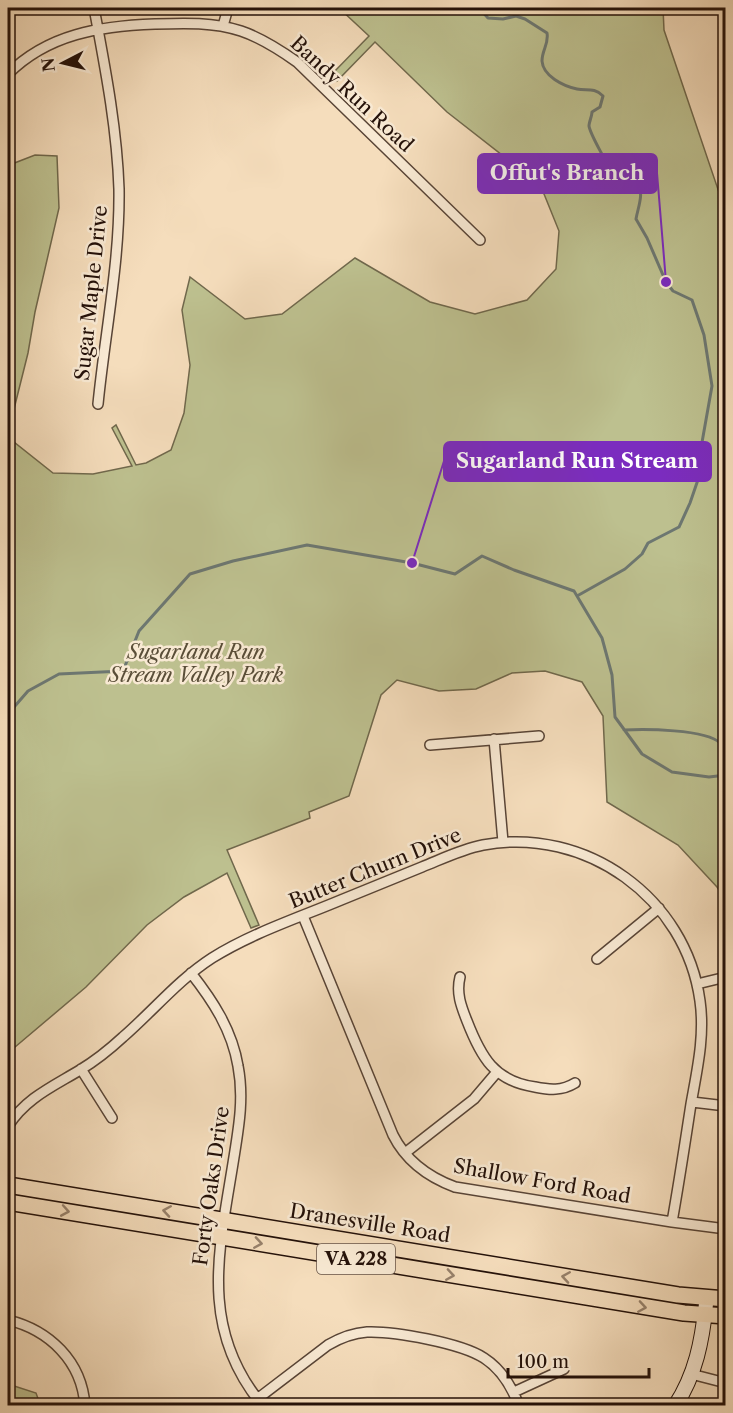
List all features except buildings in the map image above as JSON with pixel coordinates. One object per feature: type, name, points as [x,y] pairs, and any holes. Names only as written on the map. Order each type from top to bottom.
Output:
[{"type":"main road","name":"Dranesville Road","points":[[8,1185],[678,1295],[726,1299]]},
{"type":"main road","name":"Dranesville Road","points":[[8,1202],[705,1316],[726,1316]]},
{"type":"street","name":"Sugar Maple Drive","points":[[93,8],[113,117],[118,189],[115,262],[98,404]]},
{"type":"street","points":[[224,26],[228,8]]},
{"type":"street","name":"Bandy Run Road","points":[[8,74],[41,48],[74,34],[96,28],[189,22],[224,26],[261,39],[297,63],[480,240]]},
{"type":"street","points":[[430,745],[539,736]]},
{"type":"street","points":[[494,740],[503,842]]},
{"type":"street","name":"Butter Churn Drive","points":[[8,1126],[27,1102],[81,1069],[123,1037],[191,973],[235,945],[462,851],[503,842],[557,846],[596,859],[630,879],[659,908],[675,930],[685,948],[697,984],[702,1022],[701,1042],[672,1222]]},
{"type":"street","points":[[597,959],[659,908]]},
{"type":"street","name":"Shallow Ford Road","points":[[303,916],[393,1134],[405,1153],[427,1174],[455,1187],[726,1229]]},
{"type":"street","name":"Forty Oaks Drive","points":[[191,973],[217,1008],[226,1027],[238,1065],[241,1110],[221,1237],[217,1281],[222,1325],[237,1365],[260,1402]]},
{"type":"street","points":[[460,976],[458,992],[463,1012],[481,1053],[497,1072],[524,1086],[559,1089],[575,1083]]},
{"type":"street","points":[[697,984],[726,977]]},
{"type":"street","points":[[81,1069],[112,1118]]},
{"type":"street","points":[[405,1153],[474,1099],[497,1072]]},
{"type":"street","points":[[692,1102],[726,1106]]},
{"type":"street","points":[[675,1406],[692,1374],[700,1348],[706,1299]]},
{"type":"street","points":[[8,1320],[37,1330],[59,1347],[76,1372],[82,1386],[85,1406]]},
{"type":"street","points":[[248,1406],[260,1402],[328,1345],[340,1338],[367,1332],[380,1332],[443,1343],[472,1351],[496,1368],[514,1392],[519,1406]]},
{"type":"street","points":[[514,1392],[564,1369]]},
{"type":"street","points":[[692,1374],[726,1383]]},
{"type":"green space","name":"Sugarland Run Stream Valley Park","points":[[339,8],[663,8],[664,30],[725,210],[726,548],[721,590],[726,592],[725,899],[717,887],[678,845],[607,802],[603,716],[582,682],[545,671],[512,673],[476,689],[439,691],[397,680],[381,695],[349,796],[309,812],[310,818],[227,850],[259,925],[251,928],[227,873],[184,897],[147,925],[86,987],[8,1053],[8,434],[9,438],[53,473],[93,474],[132,466],[112,428],[116,425],[136,465],[146,463],[171,450],[184,413],[190,365],[182,310],[190,277],[245,319],[282,314],[355,258],[430,302],[475,314],[527,300],[556,269],[559,231],[544,194],[511,162],[447,112],[375,42],[337,81],[332,74],[369,36]]},
{"type":"green space","points":[[35,155],[57,156],[59,208],[28,353],[8,433],[8,169],[12,164]]},
{"type":"green space","points":[[8,1384],[36,1393],[40,1404],[8,1405]]},
{"type":"waterway","points":[[479,8],[488,18],[503,19],[516,16],[547,33],[542,61],[550,76],[566,85],[577,89],[593,90],[603,96],[600,107],[592,112],[589,126],[592,135],[613,171],[633,177],[638,183],[641,196],[636,219],[666,282],[673,291],[692,300],[704,335],[712,386],[701,448],[702,468],[679,527],[648,543],[642,554],[625,569],[577,596]]},
{"type":"waterway","points":[[8,714],[28,691],[59,674],[123,671],[139,631],[190,574],[233,561],[307,545],[412,563],[455,574],[482,556],[574,591],[602,638],[612,675],[615,717],[642,754],[672,772],[709,777],[726,775]]},
{"type":"waterway","points":[[624,730],[689,732],[713,738],[722,745],[726,760]]},
{"type":"place","name":"Offut's Branch","points":[[666,282]]},
{"type":"place","name":"Sugarland Run Stream","points":[[412,563]]}]
